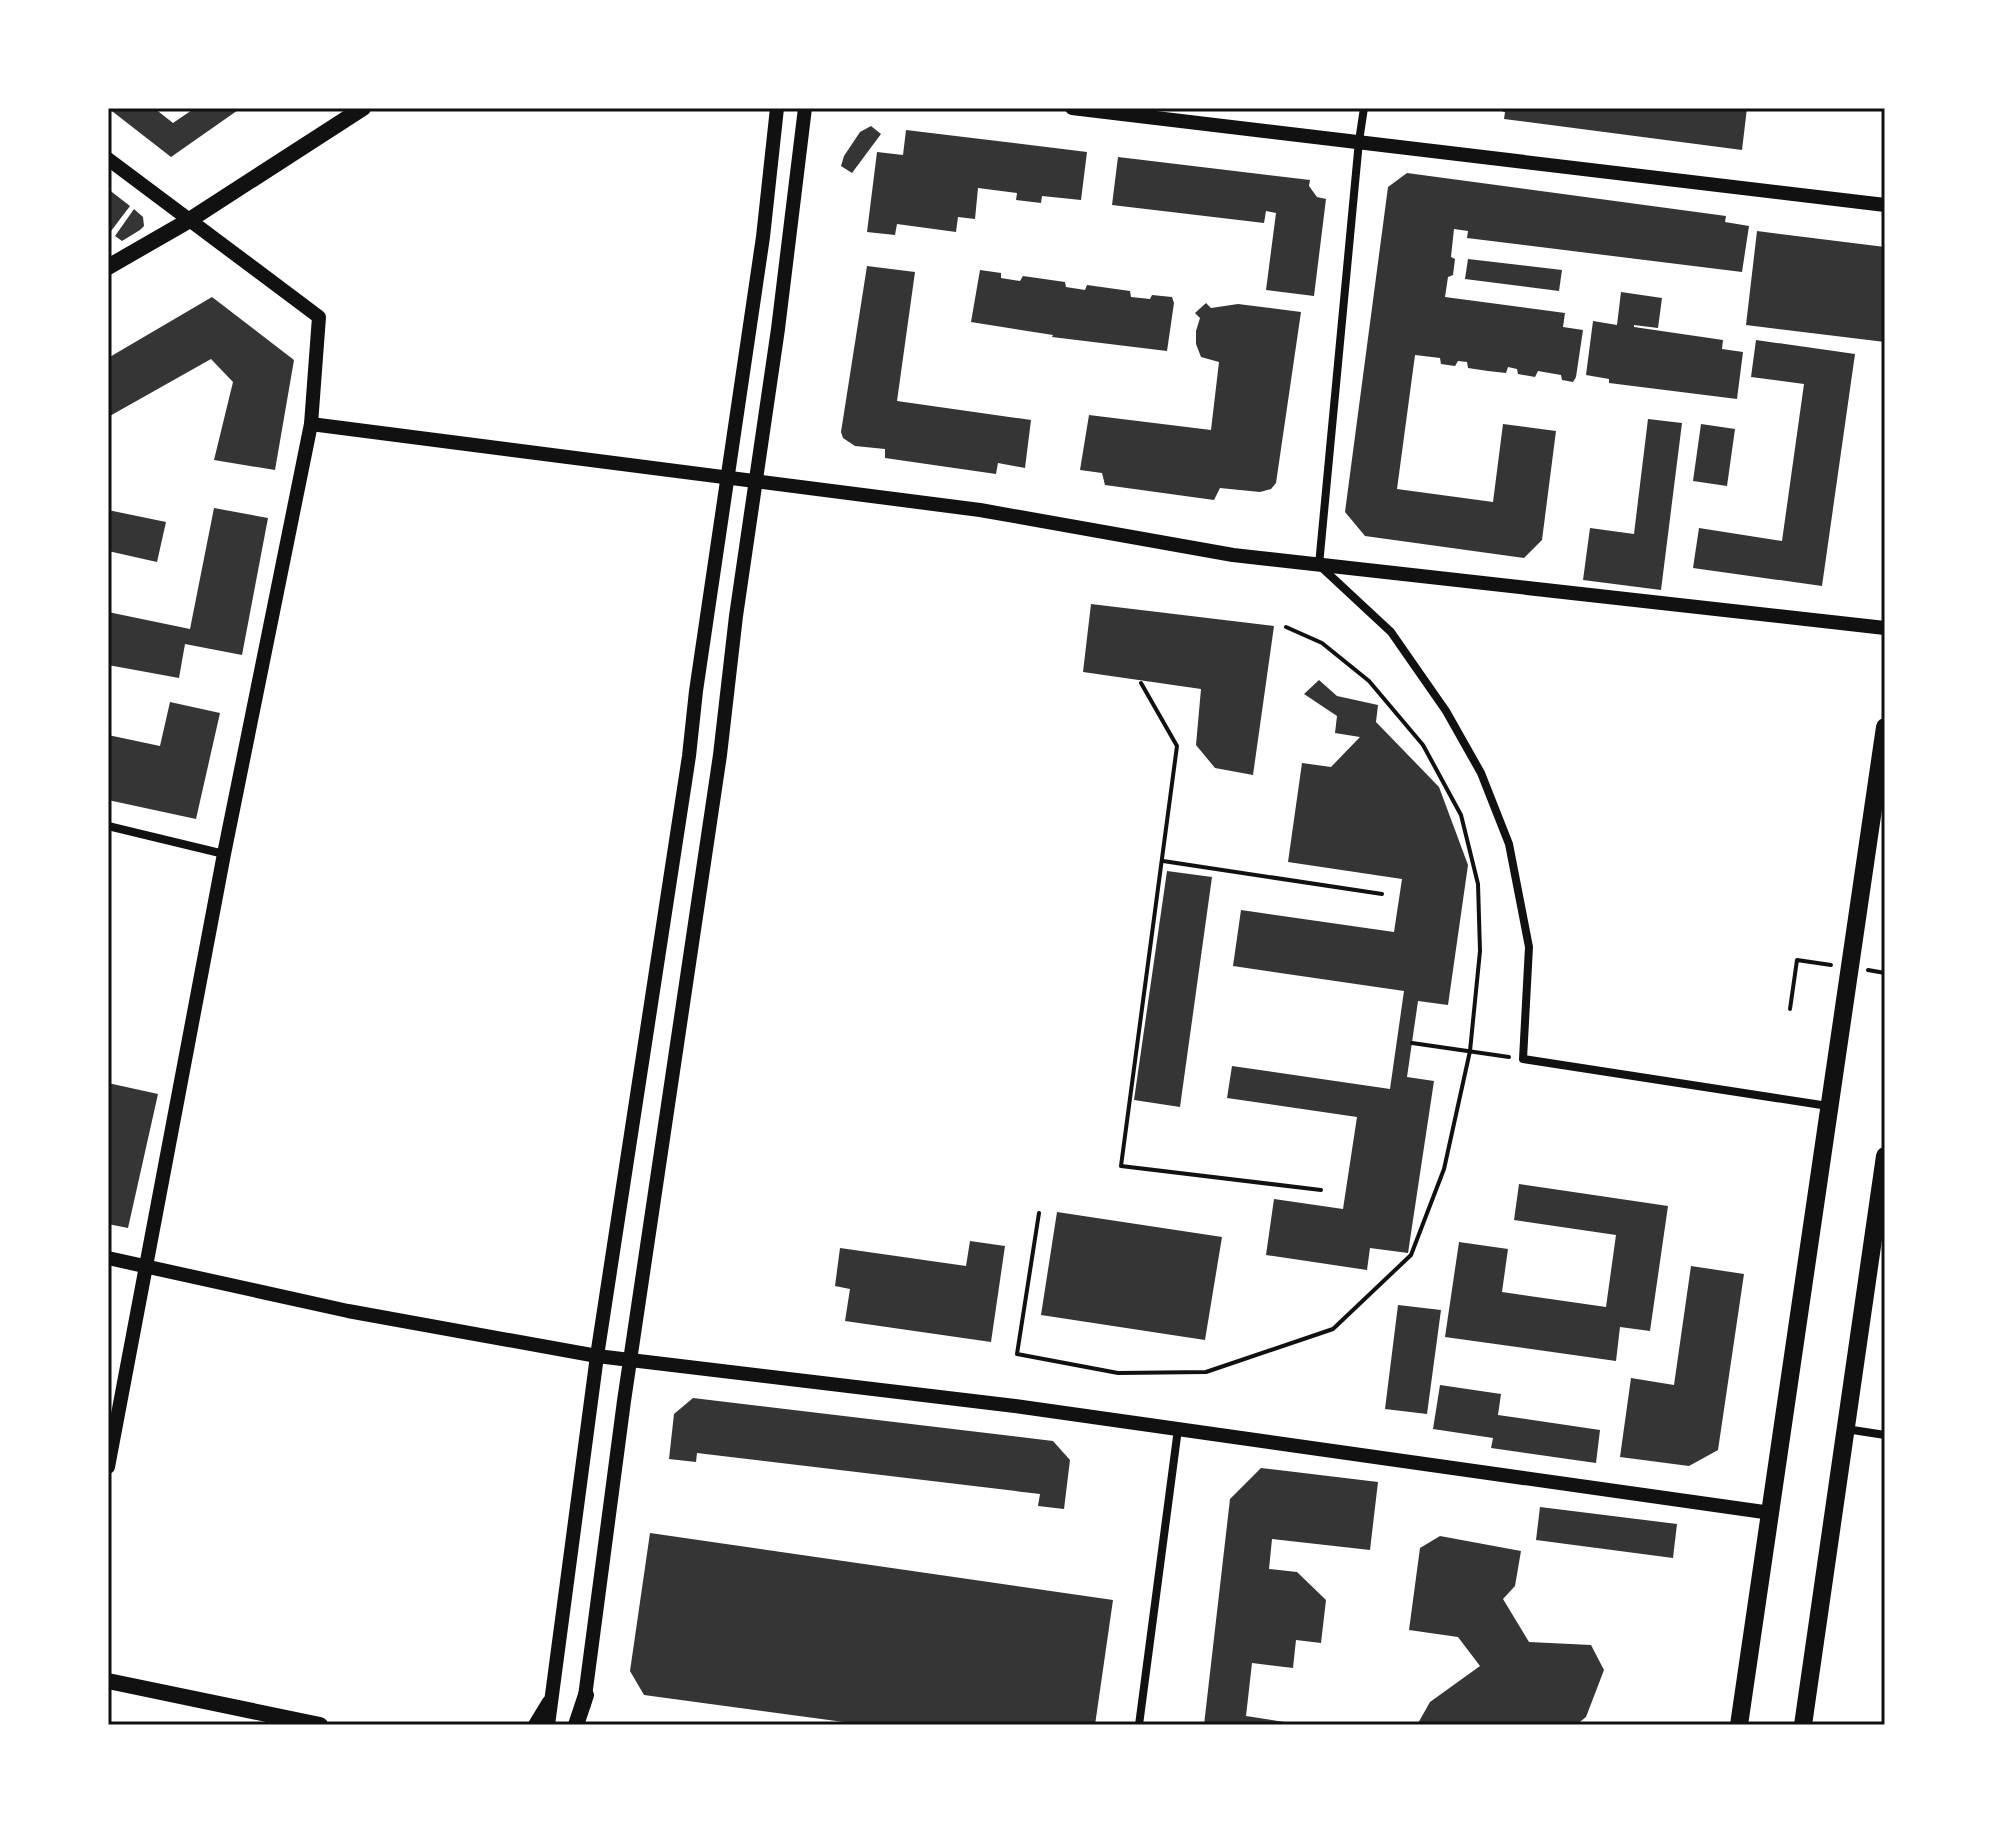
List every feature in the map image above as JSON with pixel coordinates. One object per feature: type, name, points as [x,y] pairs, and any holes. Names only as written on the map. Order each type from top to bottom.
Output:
[{"type":"main road","points":[[108,267],[188,221],[363,108]]},
{"type":"main road","points":[[1739,1725],[1885,727]]},
{"type":"main road","points":[[1803,1725],[1885,1156]]},
{"type":"main road","points":[[108,1681],[320,1725]]},
{"type":"main road","points":[[579,1725],[586,1695]]},
{"type":"street","points":[[548,1725],[597,1356],[689,756],[763,237],[777,108]]},
{"type":"street","points":[[586,1695],[630,1360],[720,755],[805,108]]},
{"type":"street","points":[[1072,108],[1885,205]]},
{"type":"street","points":[[1319,565],[1364,108]]},
{"type":"street","points":[[108,159],[319,317],[311,424],[224,854],[108,1467]]},
{"type":"street","points":[[311,424],[980,510],[1233,555],[1885,628]]},
{"type":"street","points":[[1319,565],[1391,632],[1446,711],[1481,773],[1509,844],[1529,947],[1523,1059],[1828,1106]]},
{"type":"street","points":[[108,826],[224,854]]},
{"type":"street","points":[[108,1258],[348,1311],[597,1356],[1178,1429],[1771,1513]]},
{"type":"street","points":[[1139,1725],[1178,1429]]},
{"type":"street","points":[[1845,1429],[1885,1435]]},
{"type":"street","points":[[535,1725],[554,1691]]},
{"type":"path","points":[[1039,1213],[1017,1354],[1118,1373],[1206,1372],[1333,1329],[1411,1255],[1444,1169],[1470,1051],[1480,951],[1478,884],[1461,815],[1423,745],[1369,681],[1322,643],[1286,627]]},
{"type":"path","points":[[1141,683],[1177,746],[1121,1166],[1321,1190]]},
{"type":"path","points":[[1162,860],[1382,894]]},
{"type":"path","points":[[1790,1009],[1797,960],[1841,966]]},
{"type":"path","points":[[1856,969],[1885,973]]},
{"type":"path","points":[[1412,1043],[1523,1059]]},
{"type":"building","points":[[108,108],[154,108],[173,123],[195,108],[241,108],[171,157]]},
{"type":"building","points":[[1491,108],[1747,108],[1742,150],[1504,119],[1505,112]]},
{"type":"building","points":[[871,126],[881,134],[852,173],[841,166],[844,156],[860,132]]},
{"type":"building","points":[[906,130],[1087,152],[1081,200],[1042,196],[1041,203],[1016,200],[1017,193],[978,188],[975,219],[958,217],[956,232],[897,224],[895,235],[867,232],[877,152],[903,155]]},
{"type":"building","points":[[1118,157],[1310,180],[1309,186],[1317,197],[1326,199],[1314,296],[1266,290],[1276,213],[1266,211],[1264,223],[1112,205]]},
{"type":"building","points":[[1407,173],[1726,216],[1725,222],[1749,226],[1742,272],[1467,238],[1468,231],[1454,229],[1453,275],[1448,277],[1445,297],[1565,313],[1563,327],[1583,330],[1576,377],[1573,382],[1562,380],[1561,375],[1538,371],[1535,377],[1518,374],[1517,369],[1508,367],[1506,373],[1488,371],[1468,368],[1467,362],[1458,361],[1455,366],[1441,364],[1440,358],[1415,355],[1397,489],[1493,502],[1503,424],[1556,431],[1542,540],[1524,558],[1365,536],[1345,512],[1388,187]]},
{"type":"building","points":[[108,189],[130,206],[108,235]]},
{"type":"building","points":[[134,209],[143,217],[144,226],[122,241],[115,236]]},
{"type":"building","points":[[1757,231],[1885,247],[1885,342],[1746,325]]},
{"type":"building","points":[[1468,259],[1562,270],[1559,291],[1465,279]]},
{"type":"building","points":[[867,266],[915,272],[897,401],[1031,420],[1025,468],[998,463],[996,474],[885,458],[885,449],[855,446],[843,438],[841,432]]},
{"type":"building","points":[[980,270],[1001,273],[1001,278],[1020,281],[1023,276],[1065,282],[1066,287],[1085,290],[1087,285],[1130,291],[1131,297],[1172,297],[1174,303],[1167,351],[1052,337],[971,322]]},
{"type":"building","points":[[1621,292],[1662,298],[1658,328],[1634,327],[1723,340],[1722,349],[1743,352],[1737,399],[1609,383],[1609,379],[1586,375],[1593,321],[1617,325]]},
{"type":"building","points":[[212,297],[294,360],[275,470],[214,460],[233,382],[211,359],[108,417],[108,358]]},
{"type":"building","points":[[1206,303],[1211,308],[1238,304],[1301,312],[1276,483],[1271,489],[1260,492],[1220,488],[1214,500],[1105,485],[1102,473],[1080,470],[1089,415],[1211,430],[1219,362],[1201,357],[1196,344],[1200,318],[1195,313]]},
{"type":"building","points":[[1756,340],[1855,354],[1822,586],[1693,568],[1699,528],[1782,541],[1804,384],[1751,377]]},
{"type":"building","points":[[1648,419],[1682,423],[1661,590],[1583,580],[1590,528],[1634,534]]},
{"type":"building","points":[[1701,424],[1735,429],[1727,486],[1693,481]]},
{"type":"building","points":[[214,508],[268,518],[242,655],[185,644],[179,678],[108,665],[108,612],[190,629]]},
{"type":"building","points":[[108,510],[166,522],[157,562],[108,551]]},
{"type":"building","points":[[1091,604],[1274,626],[1253,775],[1215,768],[1196,745],[1201,689],[1083,672]]},
{"type":"building","points":[[1319,680],[1337,696],[1378,705],[1376,722],[1439,787],[1468,865],[1448,1005],[1418,1001],[1407,1077],[1434,1081],[1408,1253],[1370,1248],[1367,1270],[1266,1255],[1274,1199],[1343,1209],[1357,1117],[1227,1098],[1232,1066],[1390,1089],[1404,991],[1233,966],[1241,910],[1394,932],[1402,879],[1288,862],[1302,763],[1331,767],[1360,737],[1335,733],[1337,716],[1304,694]]},
{"type":"building","points":[[170,702],[220,713],[196,819],[108,800],[108,735],[160,746]]},
{"type":"building","points":[[1167,871],[1212,877],[1180,1107],[1134,1100]]},
{"type":"building","points":[[108,1083],[158,1094],[128,1228],[108,1224]]},
{"type":"building","points":[[1519,1184],[1668,1206],[1650,1331],[1620,1327],[1616,1361],[1445,1337],[1459,1242],[1508,1249],[1502,1292],[1606,1307],[1616,1235],[1514,1220]]},
{"type":"building","points":[[1057,1212],[1222,1237],[1205,1340],[1041,1315]]},
{"type":"building","points":[[970,1241],[1005,1246],[991,1342],[845,1321],[850,1289],[835,1286],[840,1248],[966,1266]]},
{"type":"building","points":[[1691,1266],[1744,1274],[1718,1450],[1689,1466],[1620,1457],[1631,1378],[1674,1385]]},
{"type":"building","points":[[1398,1305],[1441,1310],[1427,1414],[1385,1409]]},
{"type":"building","points":[[1440,1385],[1501,1394],[1498,1415],[1600,1430],[1596,1463],[1491,1448],[1493,1438],[1433,1429]]},
{"type":"building","points":[[693,1398],[1053,1441],[1070,1460],[1064,1509],[1038,1506],[1040,1494],[697,1453],[696,1462],[669,1459],[674,1414]]},
{"type":"building","points":[[1261,1468],[1378,1482],[1370,1550],[1272,1539],[1269,1569],[1297,1572],[1326,1600],[1321,1643],[1296,1640],[1293,1668],[1252,1663],[1246,1716],[1304,1725],[1204,1725],[1230,1499]]},
{"type":"building","points":[[1540,1507],[1677,1524],[1673,1558],[1536,1540]]},
{"type":"building","points":[[650,1533],[1113,1600],[1095,1725],[866,1725],[644,1695],[630,1671]]},
{"type":"building","points":[[1440,1536],[1521,1551],[1515,1586],[1503,1599],[1529,1642],[1591,1645],[1604,1670],[1586,1717],[1576,1725],[1417,1725],[1430,1702],[1480,1666],[1458,1637],[1409,1630],[1420,1548]]}]
